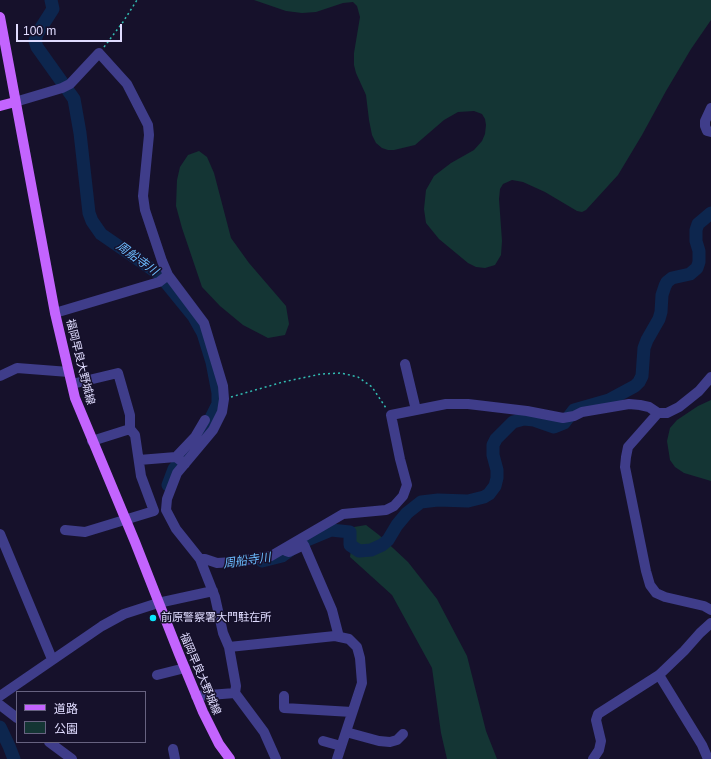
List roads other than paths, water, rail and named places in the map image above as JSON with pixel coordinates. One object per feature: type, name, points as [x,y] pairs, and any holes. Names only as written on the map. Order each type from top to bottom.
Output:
[{"type":"main road","name":"福岡早良大野城線","points":[[0,17],[55,313],[81,415],[126,521],[196,696],[211,730],[228,758]]},
{"type":"main road","points":[[0,106],[15,102]]},
{"type":"street","points":[[15,102],[66,86],[99,53],[127,84],[148,125],[149,135],[143,196],[145,210],[168,275],[204,323],[223,386],[224,399],[222,412],[213,430],[180,461],[139,460]]},
{"type":"street","points":[[711,108],[705,121],[705,126],[711,132]]},
{"type":"street","points":[[55,313],[159,282],[168,275]]},
{"type":"street","points":[[405,364],[416,410]]},
{"type":"street","points":[[0,376],[17,368],[69,372]]},
{"type":"street","points":[[65,530],[85,532],[126,521],[154,511],[141,476],[135,435],[130,429],[130,415],[118,373],[72,384]]},
{"type":"street","points":[[202,562],[205,559],[218,563],[234,562],[271,556],[343,514],[386,510],[394,506],[403,496],[408,485],[400,459],[391,415],[446,404],[468,404],[569,417],[582,412],[629,404],[644,406],[658,413],[667,413],[679,408],[699,391],[711,377]]},
{"type":"street","points":[[658,413],[628,447],[625,467],[650,586],[656,592],[665,597],[704,606],[711,610]]},
{"type":"street","points":[[205,420],[180,461],[167,499],[166,510],[176,529],[202,562],[213,592],[223,633],[229,648],[236,686],[235,693],[264,732],[276,759]]},
{"type":"street","points":[[92,441],[130,429]]},
{"type":"street","points":[[0,534],[52,659]]},
{"type":"street","points":[[283,549],[289,552],[304,545],[332,610],[339,637]]},
{"type":"street","points":[[0,696],[52,659],[102,626],[124,614],[158,603],[213,592]]},
{"type":"street","points":[[593,759],[600,750],[601,741],[596,720],[598,714],[659,675],[711,623]]},
{"type":"street","points":[[229,648],[316,637],[339,637],[349,639],[357,647],[360,658],[362,683],[337,759]]},
{"type":"street","points":[[157,675],[185,668]]},
{"type":"street","points":[[659,675],[702,745],[708,759]]},
{"type":"street","points":[[196,696],[235,693]]},
{"type":"street","points":[[284,696],[284,711],[352,712]]},
{"type":"street","points":[[0,705],[16,717]]},
{"type":"street","points":[[346,732],[379,741],[390,742],[397,740],[403,734]]},
{"type":"street","points":[[323,741],[341,746]]},
{"type":"street","points":[[50,743],[72,759]]},
{"type":"waterway","name":"周船寺川","points":[[51,0],[53,9],[37,34],[35,41],[37,47],[74,99],[80,133],[89,213],[92,221],[101,234],[159,274],[194,317],[203,333],[212,362],[218,393],[218,404],[201,438],[174,469],[168,485]]},
{"type":"waterway","name":"周船寺川","points":[[262,561],[282,556],[307,540],[331,530],[350,532],[350,545],[359,551],[371,550],[382,545],[388,540],[397,525],[407,513],[421,502],[438,500],[468,501],[484,497],[489,494],[495,486],[497,478],[497,470],[493,455],[493,445],[496,439],[513,422],[524,419],[534,420],[554,427],[564,423],[574,410],[609,400],[635,386],[642,376],[644,348],[659,319],[662,295],[665,286],[672,278],[690,274],[697,268],[699,262],[699,251],[696,241],[696,230],[698,224],[711,213]]},
{"type":"waterway","points":[[0,727],[14,759]]},
{"type":"place","name":"前原警察署大門駐在所","points":[[153,618]]}]
